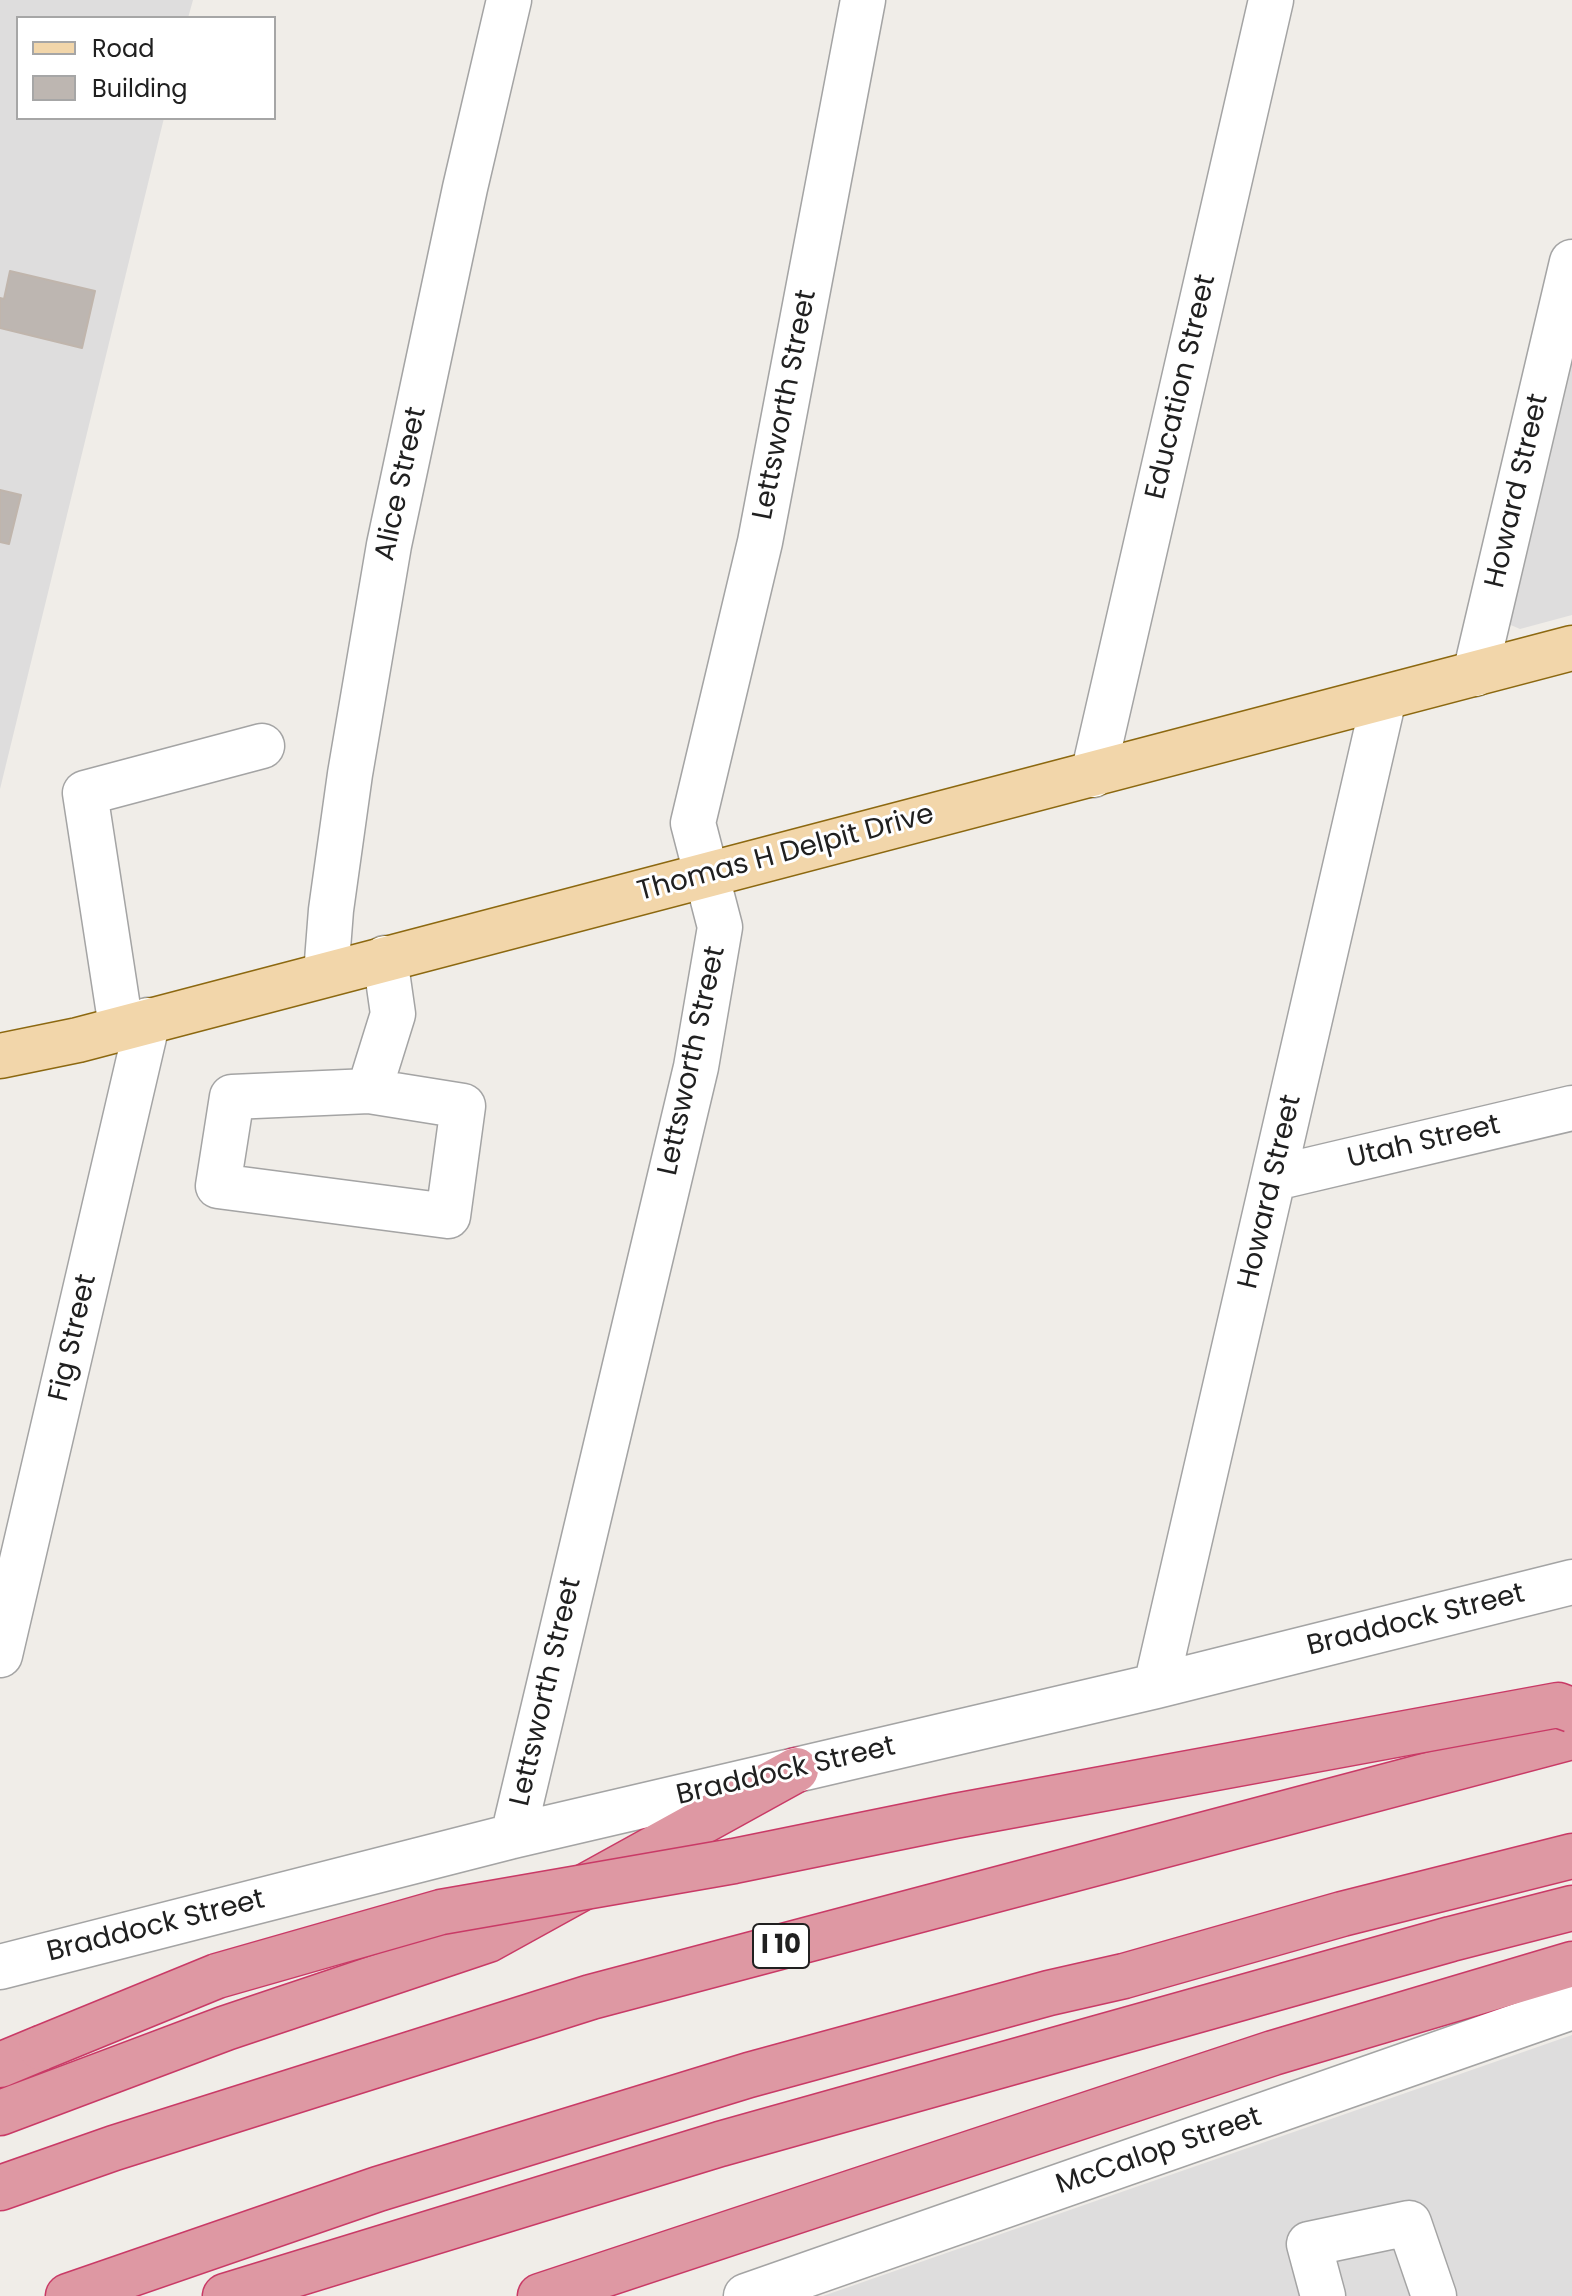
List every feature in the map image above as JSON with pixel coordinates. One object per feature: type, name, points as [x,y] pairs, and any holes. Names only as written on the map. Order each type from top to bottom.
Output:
[{"type":"highway","points":[[0,2065],[217,1976],[441,1912],[734,1861],[971,1813],[1558,1705],[1572,1710]]},
{"type":"highway","name":"I 10","points":[[0,2188],[114,2148],[591,1997],[1572,1737]]},
{"type":"highway","points":[[0,2113],[226,2028],[488,1940],[796,1770]]},
{"type":"highway","points":[[68,2296],[378,2189],[749,2075],[1049,1993],[1124,1976],[1342,1914],[1572,1856]]},
{"type":"highway","points":[[225,2296],[720,2144],[1451,1939],[1572,1908]]},
{"type":"highway","points":[[540,2296],[1273,2053],[1572,1964]]},
{"type":"main road","name":"Thomas H Delpit Drive","points":[[0,1056],[78,1040],[1572,648]]},
{"type":"street","name":"Alice Street","points":[[326,974],[331,910],[350,774],[389,545],[465,188],[509,0]]},
{"type":"street","name":"Lettsworth Street","points":[[513,1836],[696,1067],[720,927],[693,823],[760,542],[863,0]]},
{"type":"street","name":"Education Street","points":[[1093,775],[1271,0]]},
{"type":"street","name":"Howard Street","points":[[1475,674],[1572,262]]},
{"type":"street","name":"Howard Street","points":[[1156,1686],[1384,698]]},
{"type":"street","points":[[135,1024],[85,793],[262,746]]},
{"type":"street","points":[[369,1091],[393,1014],[385,958]]},
{"type":"street","name":"Fig Street","points":[[0,1655],[135,1024]]},
{"type":"street","points":[[369,1091],[463,1106],[448,1216],[218,1186],[232,1097],[369,1091]]},
{"type":"street","name":"Utah Street","points":[[1275,1178],[1572,1108]]},
{"type":"street","name":"Braddock Street","points":[[0,1967],[513,1836],[1156,1686],[1572,1582]]},
{"type":"street","name":"McCalop Street","points":[[746,2296],[1572,2007]]},
{"type":"street","points":[[1323,2296],[1309,2244],[1409,2223],[1434,2296]]},
{"type":"shaded area","points":[[0,0],[193,0],[189,16],[16,16],[16,120],[164,120],[0,789]]},
{"type":"shaded area","points":[[1572,310],[1572,615],[1520,629],[1506,623]]},
{"type":"shaded area","points":[[1572,2035],[1572,2296],[823,2296]]},
{"type":"building","points":[[10,271],[95,291],[82,348],[0,328],[0,298],[4,299]]},
{"type":"building","points":[[0,490],[21,495],[9,544],[0,542]]}]
